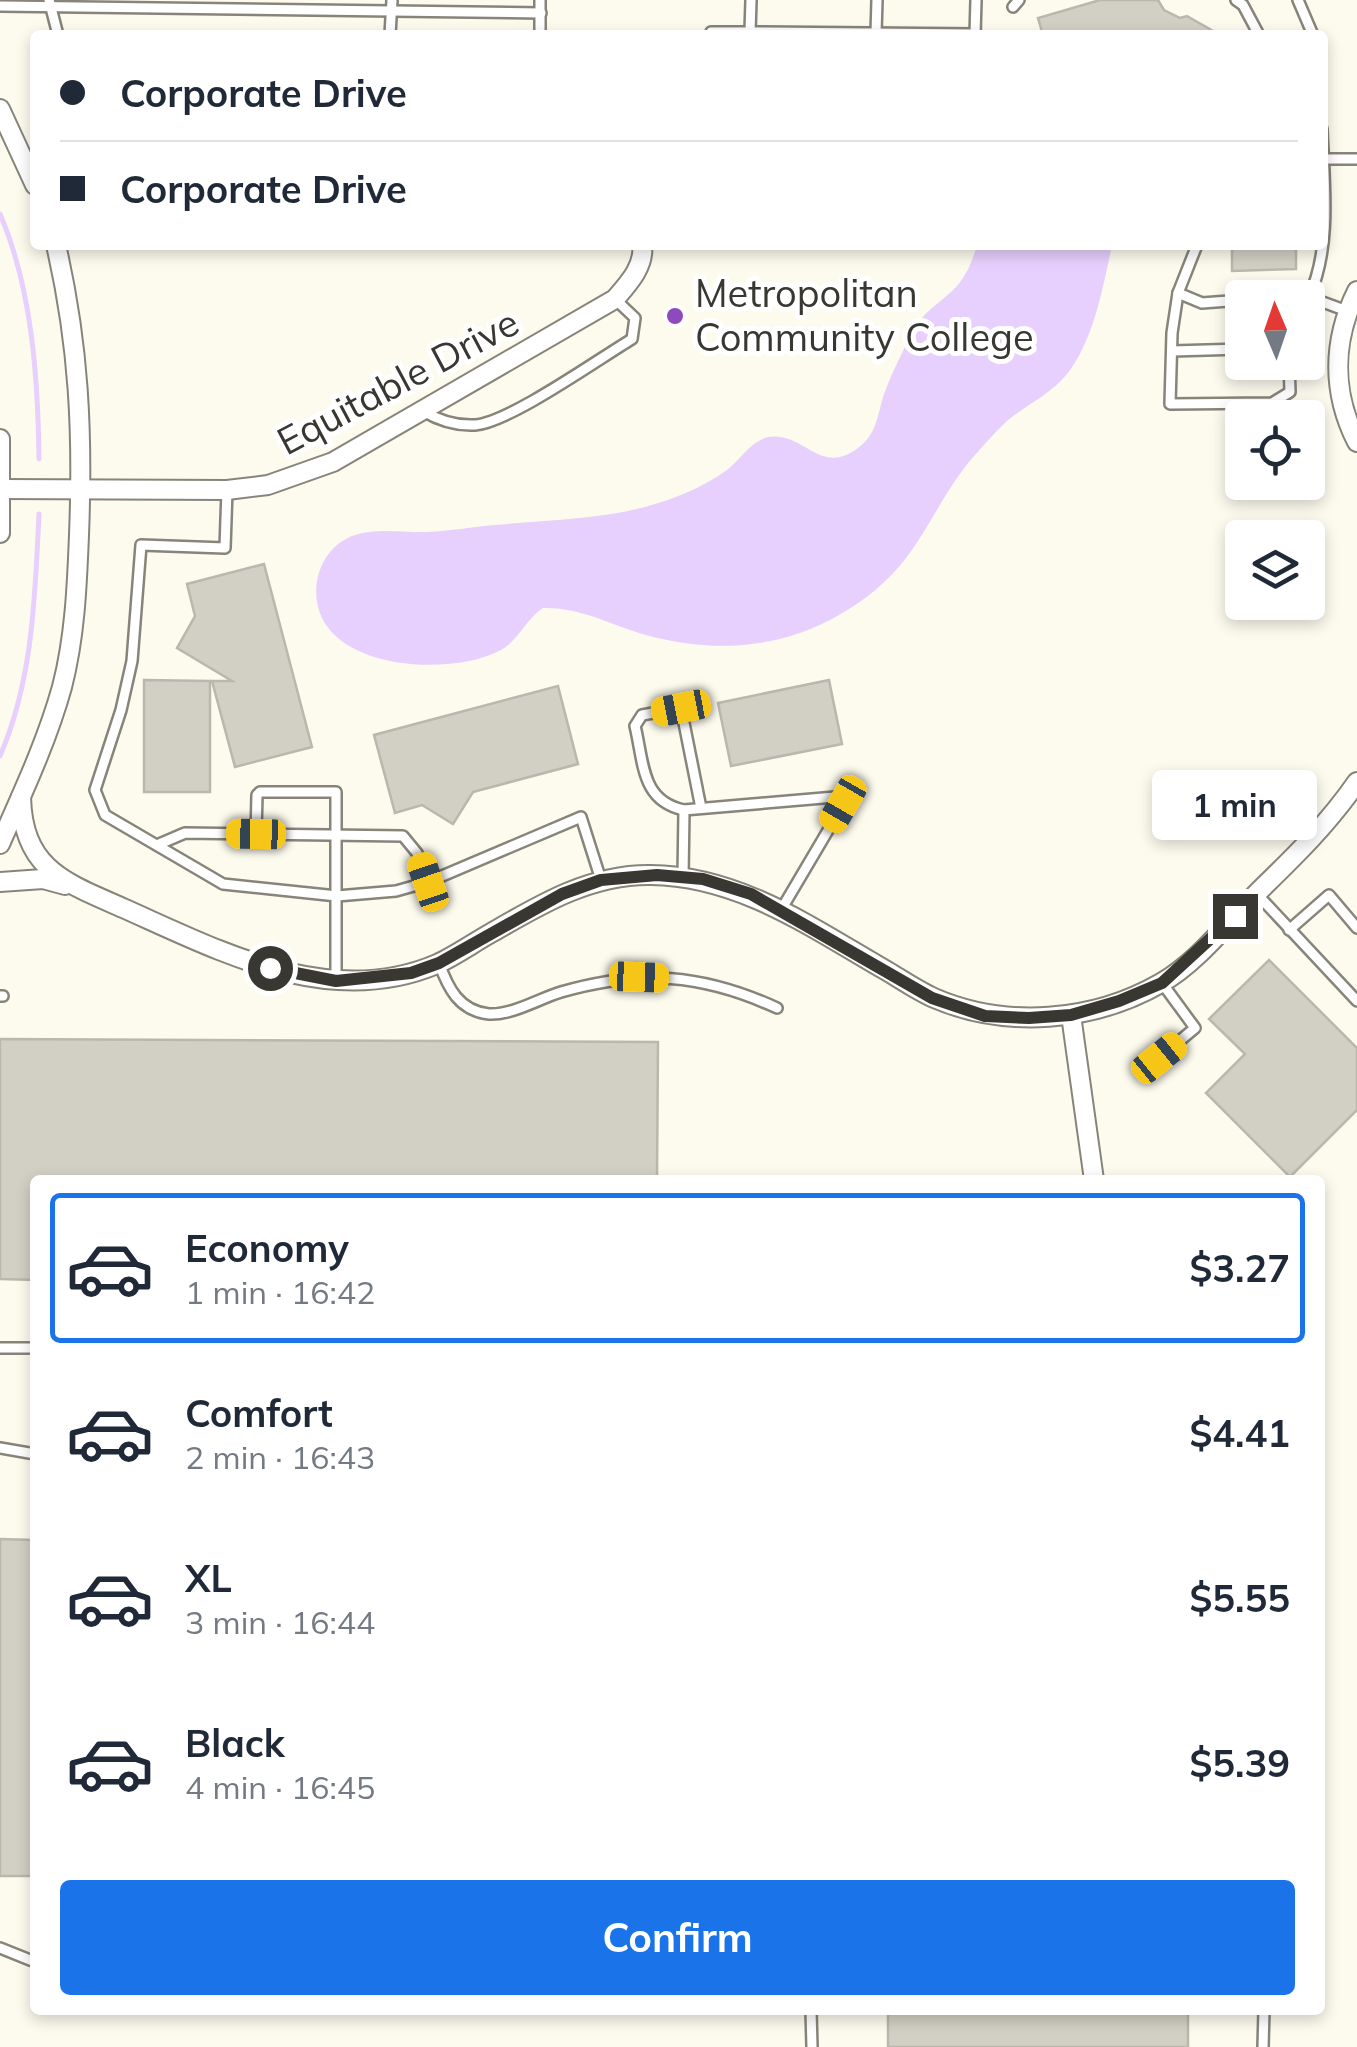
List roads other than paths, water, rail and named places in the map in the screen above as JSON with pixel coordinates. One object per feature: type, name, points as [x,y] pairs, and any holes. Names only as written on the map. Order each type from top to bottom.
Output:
[{"type":"street","points":[[0,108],[30,174]]},
{"type":"street","points":[[0,844],[50,723],[71,643],[77,588],[80,396],[75,335],[57,250]]},
{"type":"street","name":"Equitable Drive","points":[[1,489],[227,490],[268,485],[302,475],[333,462],[615,299],[644,256],[643,250]]},
{"type":"street","points":[[1357,292],[1347,310],[1337,370],[1339,396],[1357,442]]},
{"type":"street","points":[[0,439],[0,533]]},
{"type":"street","points":[[0,882],[43,879],[80,889],[223,952],[270,968],[336,981],[382,978],[439,963],[562,894],[601,880],[630,875],[703,879],[751,894],[782,910],[932,998],[985,1016],[1071,1015],[1162,983],[1330,822],[1357,782]]},
{"type":"street","points":[[21,797],[24,832],[30,847],[52,870],[80,889]]},
{"type":"street","points":[[1071,1015],[1093,1175]]},
{"type":"lane","points":[[540,0],[540,30]]},
{"type":"lane","points":[[750,0],[750,30]]},
{"type":"lane","points":[[876,30],[877,0]]},
{"type":"lane","points":[[976,0],[976,30]]},
{"type":"lane","points":[[1236,0],[1256,30]]},
{"type":"lane","points":[[1298,0],[1311,30]]},
{"type":"lane","points":[[48,3],[56,30]]},
{"type":"lane","points":[[0,6],[391,5],[540,12]]},
{"type":"lane","points":[[390,30],[391,5]]},
{"type":"lane","points":[[1328,159],[1357,158]]},
{"type":"lane","points":[[1194,250],[1178,293],[1170,404],[1272,402],[1290,392],[1290,380]]},
{"type":"lane","points":[[1316,280],[1324,250]]},
{"type":"lane","points":[[1178,293],[1202,303],[1225,301]]},
{"type":"lane","points":[[423,411],[440,421],[475,425],[506,416],[632,339],[634,318],[615,299]]},
{"type":"lane","points":[[1325,302],[1347,310]]},
{"type":"lane","points":[[1172,350],[1225,349]]},
{"type":"lane","points":[[227,490],[225,548],[140,545],[132,661],[95,790],[106,816],[223,884],[337,896],[396,892],[428,882],[582,818],[601,880]]},
{"type":"lane","points":[[701,808],[681,708],[642,716],[636,726],[651,793],[666,806],[684,810],[835,797],[843,804],[782,910]]},
{"type":"lane","points":[[256,834],[256,795],[260,792],[336,792],[336,981]]},
{"type":"lane","points":[[683,878],[684,810]]},
{"type":"lane","points":[[157,846],[184,834],[404,836],[418,853],[428,882]]},
{"type":"lane","points":[[1257,894],[1357,1000]]},
{"type":"lane","points":[[1290,930],[1329,895],[1357,928]]},
{"type":"lane","points":[[439,963],[456,1000],[486,1014],[505,1013],[584,986],[639,977],[710,983],[777,1008]]},
{"type":"lane","points":[[1159,1058],[1195,1028],[1162,983]]},
{"type":"lane","points":[[0,1348],[30,1348]]},
{"type":"lane","points":[[0,1448],[30,1453]]},
{"type":"lane","points":[[0,1948],[30,1960]]},
{"type":"lane","points":[[811,2015],[812,2047]]},
{"type":"lane","points":[[1263,2047],[1264,2015]]},
{"type":"waterway","points":[[0,214],[19,272],[31,334],[39,459]]},
{"type":"waterway","points":[[0,756],[26,668],[39,514]]},
{"type":"place","name":"Metropolitan Community College","points":[[675,316]]}]
